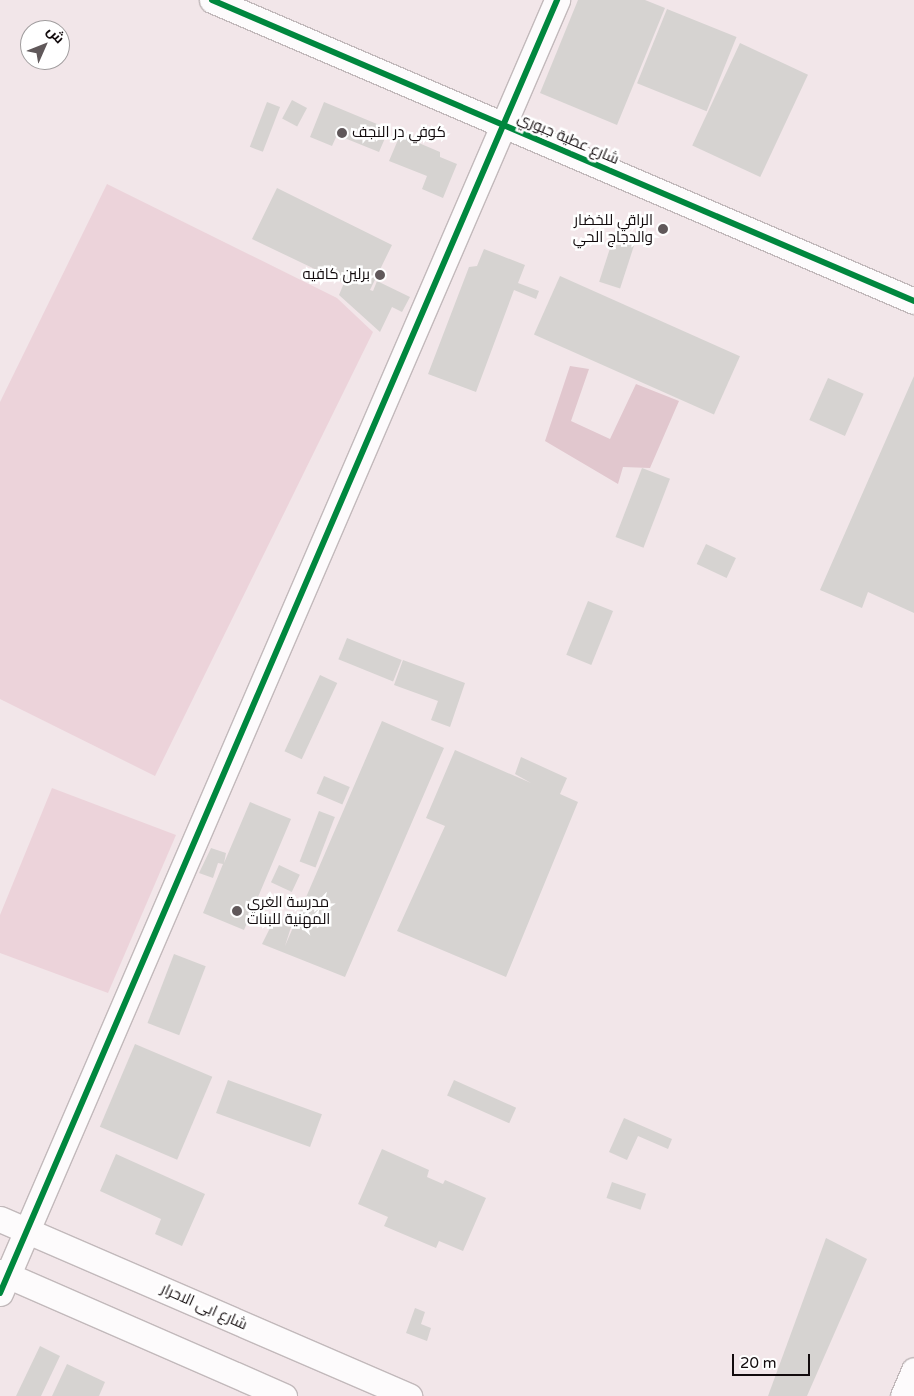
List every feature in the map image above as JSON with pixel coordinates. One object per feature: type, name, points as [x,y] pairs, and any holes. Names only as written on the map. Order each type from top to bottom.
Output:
[{"type":"street","name":"شارع عطية جبوري","points":[[212,0],[914,301]]},
{"type":"street","points":[[284,1396],[3,1280],[557,0]]},
{"type":"street","name":"شارع ابی الاحرار","points":[[0,1219],[409,1396]]},
{"type":"street","points":[[903,1396],[914,1370]]},
{"type":"shaded area","points":[[107,184],[337,298],[373,332],[155,776],[0,699],[0,402]]},
{"type":"shaded area","points":[[570,366],[589,369],[571,421],[610,439],[636,384],[679,401],[650,468],[623,467],[618,484],[545,441]]},
{"type":"shaded area","points":[[52,788],[176,835],[108,993],[0,953],[0,915]]},
{"type":"building","points":[[578,0],[645,0],[665,8],[617,125],[540,93]]},
{"type":"building","points":[[667,9],[737,37],[707,111],[637,83]]},
{"type":"building","points":[[740,43],[808,75],[760,177],[692,145]]},
{"type":"building","points":[[292,100],[307,108],[297,127],[282,119]]},
{"type":"building","points":[[267,102],[280,107],[263,152],[250,147]]},
{"type":"building","points":[[324,102],[389,129],[379,152],[337,135],[332,146],[310,137]]},
{"type":"building","points":[[400,135],[440,152],[440,157],[457,164],[443,198],[422,189],[427,176],[389,161]]},
{"type":"building","points":[[277,188],[392,245],[370,290],[373,291],[377,281],[410,297],[402,312],[392,307],[380,332],[339,295],[344,283],[252,239]]},
{"type":"building","points":[[614,236],[635,243],[620,288],[599,282]]},
{"type":"building","points":[[484,249],[525,265],[518,283],[539,291],[536,299],[514,290],[476,392],[428,374],[469,267],[477,266]]},
{"type":"building","points":[[560,276],[740,356],[714,415],[534,334]]},
{"type":"building","points":[[914,376],[914,613],[868,592],[862,608],[820,590]]},
{"type":"building","points":[[828,378],[864,394],[845,436],[809,420]]},
{"type":"building","points":[[642,468],[670,479],[643,548],[615,537]]},
{"type":"building","points":[[706,544],[736,558],[727,578],[697,564]]},
{"type":"building","points":[[588,601],[613,611],[591,665],[566,655]]},
{"type":"building","points":[[347,638],[402,660],[393,681],[338,659]]},
{"type":"building","points":[[403,660],[465,683],[450,727],[431,720],[438,701],[394,685]]},
{"type":"building","points":[[320,675],[337,683],[302,759],[285,751]]},
{"type":"building","points":[[382,721],[444,748],[345,977],[262,944],[276,916],[292,924],[285,946]]},
{"type":"building","points":[[455,750],[531,783],[515,774],[521,757],[567,778],[560,794],[578,802],[506,977],[397,931],[445,826],[426,818]]},
{"type":"building","points":[[324,776],[350,787],[342,804],[317,793]]},
{"type":"building","points":[[250,802],[291,819],[244,930],[203,913],[223,864],[218,863],[213,878],[199,873],[211,848],[226,853],[224,863]]},
{"type":"building","points":[[319,811],[335,817],[316,868],[300,861]]},
{"type":"building","points":[[279,865],[300,875],[292,892],[271,882]]},
{"type":"building","points":[[174,954],[206,966],[179,1035],[147,1023]]},
{"type":"building","points":[[135,1044],[212,1077],[177,1160],[100,1127]]},
{"type":"building","points":[[228,1080],[322,1114],[310,1147],[216,1113]]},
{"type":"building","points":[[454,1080],[516,1108],[509,1123],[447,1096]]},
{"type":"building","points":[[624,1118],[672,1139],[668,1149],[638,1136],[627,1160],[609,1152]]},
{"type":"building","points":[[382,1149],[429,1170],[427,1177],[443,1184],[445,1180],[486,1198],[463,1251],[439,1241],[436,1248],[384,1226],[388,1217],[358,1204]]},
{"type":"building","points":[[116,1154],[205,1194],[182,1246],[155,1234],[161,1219],[100,1191]]},
{"type":"building","points":[[612,1182],[646,1194],[641,1210],[606,1198]]},
{"type":"building","points":[[826,1238],[867,1259],[807,1396],[768,1396]]},
{"type":"building","points":[[415,1308],[425,1312],[421,1324],[431,1328],[427,1341],[406,1333]]},
{"type":"building","points":[[40,1346],[60,1356],[41,1396],[16,1396]]},
{"type":"building","points":[[67,1364],[105,1382],[99,1396],[52,1396]]},
{"type":"cycle path","points":[[212,0],[914,301]]},
{"type":"cycle path","points":[[0,1293],[557,0]]},
{"type":"place","name":"كوفي در النجف","points":[[342,133]]},
{"type":"place","name":"الراقي للخضار والدجاج الحي","points":[[663,229]]},
{"type":"place","name":"برلين كافيه","points":[[380,275]]},
{"type":"place","name":"مدرسة الغري المهنية للبنات","points":[[237,911]]}]
